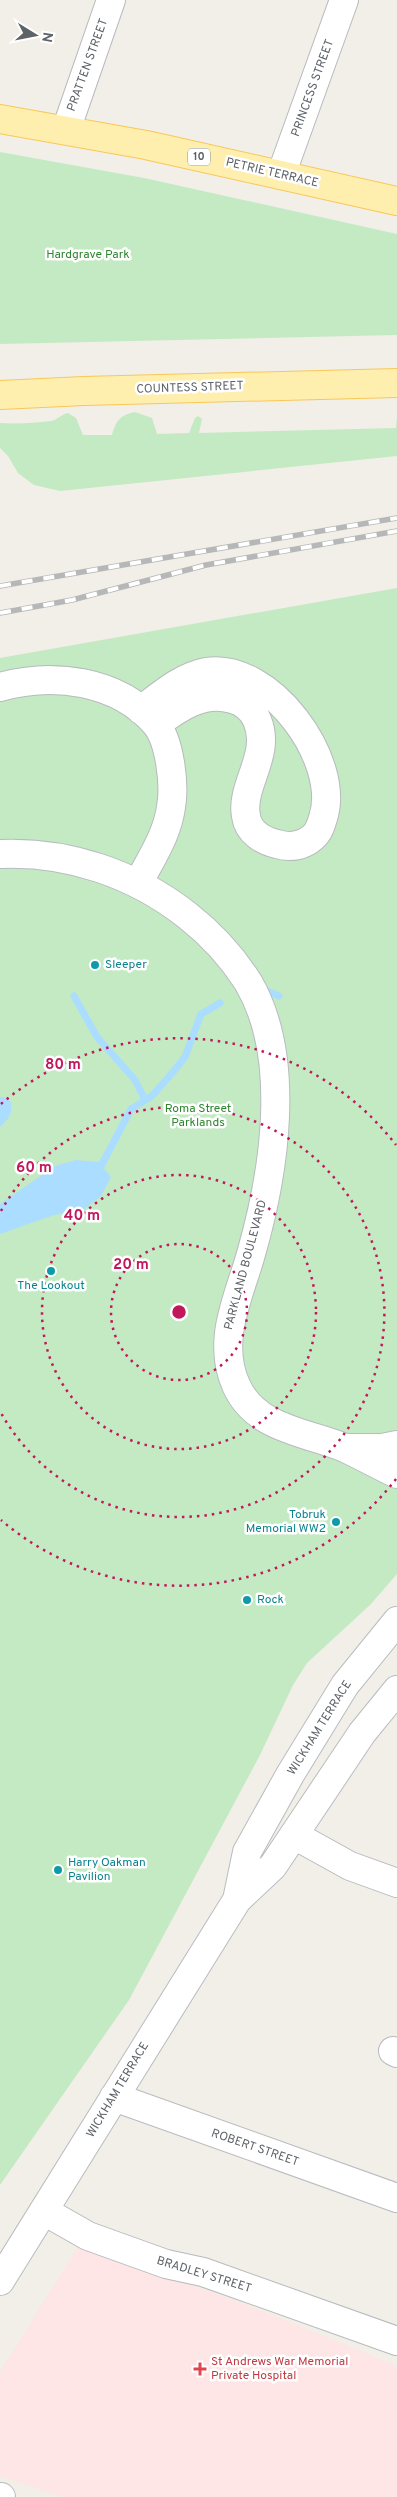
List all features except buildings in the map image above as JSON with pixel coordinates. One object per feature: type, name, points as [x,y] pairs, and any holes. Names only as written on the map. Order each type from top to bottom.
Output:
[{"type":"main road","name":"PETRIE TERRACE","points":[[0,119],[66,130],[397,201]]},
{"type":"main road","name":"COUNTESS STREET","points":[[0,396],[391,381]]},
{"type":"street","name":"PRATTEN STREET","points":[[66,130],[111,0]]},
{"type":"street","name":"PRINCESS STREET","points":[[281,176],[344,0]]},
{"type":"street","points":[[205,672],[234,674],[247,678],[273,695],[286,707],[315,751],[326,794],[326,809],[320,828],[314,837],[303,844],[286,846],[264,840],[250,826],[246,817],[245,806],[262,745],[261,732],[253,712],[245,704],[227,697],[206,697],[149,717],[177,683],[205,672]]},
{"type":"street","points":[[0,686],[39,679],[67,680],[92,685],[119,695],[149,717],[167,749],[172,780],[171,807],[158,850],[138,884]]},
{"type":"street","name":"PARKLAND BOULEVARD","points":[[0,854],[50,856],[75,860],[99,867],[138,884],[174,905],[194,920],[234,962],[249,984],[269,1040],[274,1068],[274,1098],[268,1180],[255,1242],[231,1320],[226,1343],[230,1368],[236,1386],[249,1405],[264,1417],[282,1427],[343,1448],[382,1448],[395,1467]]},
{"type":"street","name":"WICKHAM TERRACE","points":[[238,1900],[247,1852],[324,1716],[345,1685],[392,1626],[397,1606]]},
{"type":"street","name":"WICKHAM TERRACE","points":[[0,2281],[238,1900],[274,1866],[362,1733],[397,1690]]},
{"type":"street","points":[[294,1835],[350,1866],[397,1883]]},
{"type":"street","name":"ROBERT STREET","points":[[114,2097],[397,2198]]},
{"type":"street","name":"BRADLEY STREET","points":[[44,2211],[88,2236],[166,2264],[203,2272],[397,2341]]},
{"type":"shaded area","name":"St Andrews War Memorial Private Hospital","points":[[79,2245],[240,2302],[397,2366],[397,2497],[62,2497],[0,2476],[0,2372]]},
{"type":"green space","name":"Hardgrave Park","points":[[0,152],[144,178],[397,234],[397,335],[0,344]]},
{"type":"green space","points":[[135,412],[152,418],[157,434],[189,433],[195,418],[198,416],[202,419],[199,433],[396,428],[397,417],[397,456],[60,491],[34,485],[18,473],[8,456],[0,448],[0,423],[51,421],[68,413],[76,418],[83,435],[112,435],[119,419]]},
{"type":"green space","name":"Roma Street Parklands","points":[[397,588],[397,1574],[370,1605],[307,1663],[293,1685],[260,1755],[129,2000],[0,2185],[0,658]]},
{"type":"water","points":[[0,1097],[8,1098],[11,1110],[9,1117],[0,1127]]},
{"type":"water","points":[[76,1160],[99,1162],[111,1177],[101,1196],[83,1210],[54,1215],[0,1234],[0,1204],[55,1166]]},
{"type":"waterway","points":[[265,990],[279,996]]},
{"type":"waterway","points":[[74,996],[97,1037],[135,1080],[145,1100]]},
{"type":"waterway","points":[[101,1166],[131,1109],[152,1096],[173,1072],[185,1057],[201,1014],[220,1003]]},
{"type":"railway","points":[[0,586],[397,518]]},
{"type":"railway","points":[[0,613],[72,600],[206,565],[397,531]]},
{"type":"place","name":"Sleeper","points":[[95,965]]},
{"type":"place","name":"The Lookout","points":[[51,1271]]},
{"type":"place","name":"Tobruk Memorial WW2","points":[[336,1522]]},
{"type":"place","name":"Rock","points":[[247,1600]]},
{"type":"place","name":"Harry Oakman Pavilion","points":[[58,1870]]},
{"type":"place","name":"St Andrews War Memorial Private Hospital","points":[[200,2369]]}]
